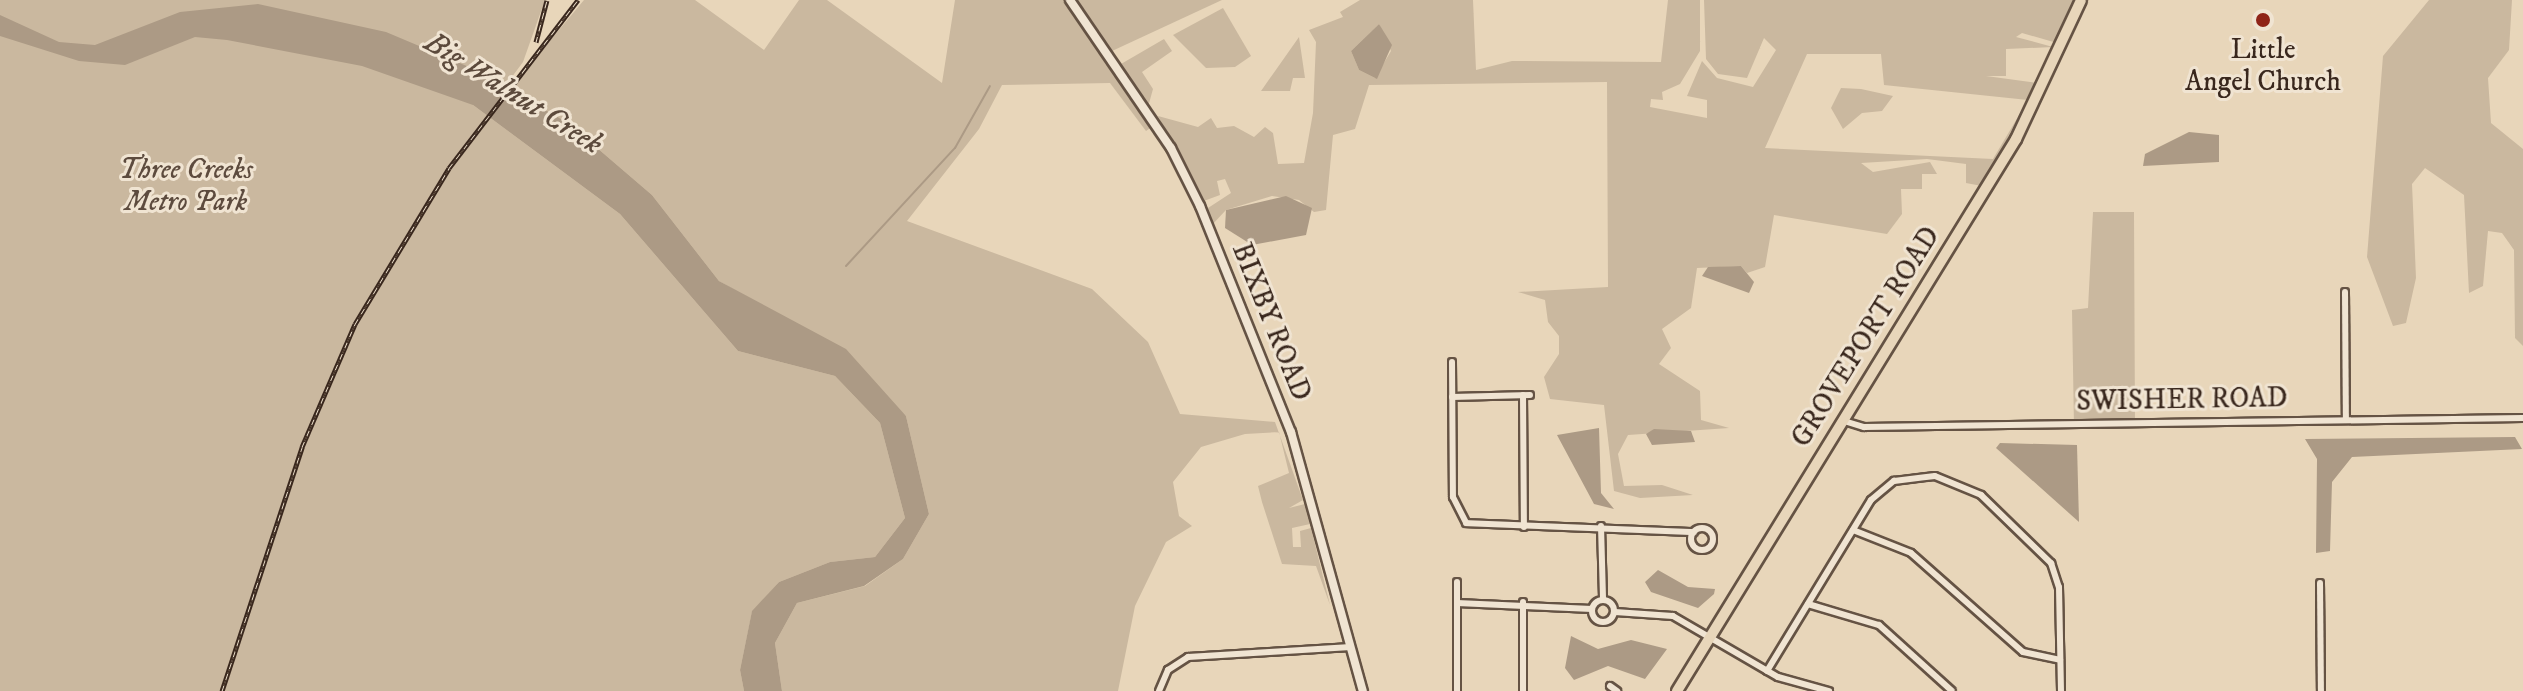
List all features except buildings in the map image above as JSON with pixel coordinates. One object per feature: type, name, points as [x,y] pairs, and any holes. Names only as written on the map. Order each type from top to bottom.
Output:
[{"type":"main road","name":"GROVEPORT ROAD","points":[[1677,691],[2016,139],[2081,0]]},
{"type":"street","name":"BIXBY ROAD","points":[[1070,0],[1171,148],[1200,206],[1291,432],[1363,691]]},
{"type":"street","points":[[2345,292],[2346,420]]},
{"type":"street","points":[[1452,362],[1456,511],[1474,527],[1601,526],[1694,532]]},
{"type":"street","points":[[1452,397],[1526,395],[1524,527]]},
{"type":"street","name":"SWISHER ROAD","points":[[1844,421],[1864,427],[2523,418]]},
{"type":"street","points":[[1767,671],[1871,500],[1894,481],[1960,481],[2051,563],[2059,587],[2061,691]]},
{"type":"street","points":[[1601,526],[1603,599],[1615,612]]},
{"type":"street","points":[[1853,530],[1911,553],[2023,652],[2060,660]]},
{"type":"street","points":[[1457,582],[1457,691]]},
{"type":"street","points":[[2320,583],[2321,691]]},
{"type":"street","points":[[1592,609],[1603,599]]},
{"type":"street","points":[[1457,603],[1523,602],[1592,609],[1602,622],[1615,612],[1673,616],[1767,671],[1829,691]]},
{"type":"street","points":[[1523,602],[1523,691]]},
{"type":"street","points":[[1808,604],[1879,625],[1952,691]]},
{"type":"street","points":[[1174,663],[1351,647]]},
{"type":"street","points":[[1167,656],[1174,663]]},
{"type":"street","points":[[1159,691],[1174,663]]},
{"type":"green space","name":"Three Creeks Metro Park","points":[[0,0],[545,0],[523,62],[503,89],[482,75],[473,105],[620,214],[738,351],[835,376],[880,423],[905,518],[875,557],[830,562],[779,582],[752,612],[740,670],[744,691],[0,691]]},
{"type":"green space","points":[[584,0],[695,0],[764,50],[799,0],[827,0],[942,83],[955,0],[1067,0],[1153,126],[1146,131],[1110,83],[1002,85],[979,129],[907,221],[1092,289],[1148,342],[1180,414],[1275,422],[1279,432],[1245,434],[1201,447],[1173,482],[1179,516],[1192,526],[1166,542],[1135,606],[1118,691],[782,691],[775,643],[797,603],[865,586],[903,559],[929,514],[906,416],[772,312],[719,281],[652,195],[568,123],[507,92]]},
{"type":"green space","points":[[1073,0],[1222,0],[1112,51]]},
{"type":"green space","points":[[1360,0],[1473,0],[1476,70],[1512,61],[1661,62],[1668,0],[1700,0],[1700,51],[1680,84],[1662,92],[1663,100],[1651,99],[1650,107],[1707,118],[1707,100],[1687,96],[1702,61],[1717,78],[1753,87],[1776,50],[1764,38],[1747,78],[1718,74],[1706,59],[1704,0],[2077,0],[2057,43],[2022,33],[2016,37],[2053,47],[2006,49],[2006,76],[1986,76],[2037,83],[2028,100],[1884,85],[1881,54],[1807,54],[1765,148],[1993,159],[2027,101],[1982,186],[1966,183],[1966,164],[1927,159],[1861,163],[1873,172],[1930,162],[1937,174],[1922,174],[1922,189],[1901,189],[1902,214],[1887,234],[1774,215],[1765,267],[1747,273],[1741,266],[1697,268],[1691,308],[1662,329],[1671,348],[1659,364],[1700,391],[1701,420],[1729,428],[1628,435],[1618,454],[1624,486],[1662,485],[1693,495],[1640,498],[1614,491],[1604,405],[1550,399],[1544,377],[1559,354],[1559,336],[1548,322],[1545,300],[1518,292],[1608,287],[1607,82],[1369,85],[1355,129],[1333,135],[1326,210],[1314,212],[1299,200],[1272,196],[1226,210],[1211,226],[1208,208],[1231,193],[1225,179],[1217,181],[1220,195],[1201,202],[1158,116],[1198,127],[1211,118],[1217,128],[1234,126],[1254,137],[1265,127],[1273,133],[1278,164],[1304,163],[1313,113],[1316,42],[1309,30],[1343,17],[1340,12]],"holes":[[[1379,24],[1391,51],[1375,78],[1359,70],[1351,51]]]},
{"type":"green space","points":[[2429,0],[2512,0],[2509,50],[2488,78],[2491,123],[2523,149],[2523,346],[2515,338],[2514,250],[2502,233],[2488,231],[2483,286],[2469,293],[2464,195],[2425,168],[2412,184],[2416,278],[2406,323],[2393,326],[2367,257],[2383,56]]},
{"type":"green space","points":[[1223,8],[1251,56],[1235,67],[1206,68],[1173,35]]},
{"type":"green space","points":[[1299,37],[1305,78],[1293,78],[1290,91],[1261,91]]},
{"type":"green space","points":[[1164,39],[1172,51],[1142,72],[1153,89],[1148,107],[1121,64]]},
{"type":"green space","points":[[1841,88],[1893,96],[1882,111],[1862,113],[1843,129],[1831,108]]},
{"type":"green space","points":[[2093,212],[2134,212],[2135,427],[2074,427],[2072,310],[2088,308]]},
{"type":"green space","points":[[1280,436],[1303,500],[1289,508],[1305,504],[1310,524],[1292,528],[1293,547],[1301,547],[1300,531],[1311,528],[1330,605],[1316,566],[1282,564],[1262,502],[1258,486],[1289,473]]},
{"type":"water","name":"Big Walnut Creek","points":[[258,4],[386,32],[469,67],[568,123],[652,195],[719,281],[846,349],[906,416],[929,514],[903,559],[864,586],[797,603],[775,643],[782,691],[744,691],[740,670],[752,611],[779,582],[830,562],[875,557],[905,518],[880,423],[835,376],[738,351],[620,214],[473,105],[362,66],[227,40],[195,37],[125,65],[79,61],[0,36],[0,15],[59,42],[95,45],[180,12]]},
{"type":"water","points":[[1379,24],[1392,45],[1377,79],[1359,70],[1351,51]]},
{"type":"water","points":[[2189,132],[2219,135],[2219,162],[2143,166],[2145,154]]},
{"type":"water","points":[[1286,196],[1312,208],[1306,235],[1252,245],[1225,228],[1226,210]]},
{"type":"water","points":[[1741,266],[1754,282],[1749,293],[1702,276],[1708,267]]},
{"type":"water","points":[[1599,428],[1601,493],[1614,509],[1594,504],[1557,435]]},
{"type":"water","points":[[1654,429],[1691,431],[1695,442],[1652,445],[1646,434]]},
{"type":"water","points":[[2515,437],[2522,449],[2352,457],[2332,482],[2330,551],[2316,553],[2317,459],[2305,439]]},
{"type":"water","points":[[2000,443],[2077,445],[2079,522],[1996,448]]},
{"type":"water","points":[[1658,570],[1688,587],[1715,589],[1714,594],[1698,608],[1651,592],[1645,582]]},
{"type":"water","points":[[1571,636],[1598,649],[1631,640],[1667,649],[1645,679],[1608,666],[1574,680],[1565,668]]},
{"type":"waterway","points":[[846,266],[955,148],[990,86]]},
{"type":"railway","points":[[536,42],[547,0]]},
{"type":"railway","points":[[222,691],[302,447],[355,324],[449,168],[578,0]]},
{"type":"place","name":"Little Angel Church","points":[[2263,20]]}]
